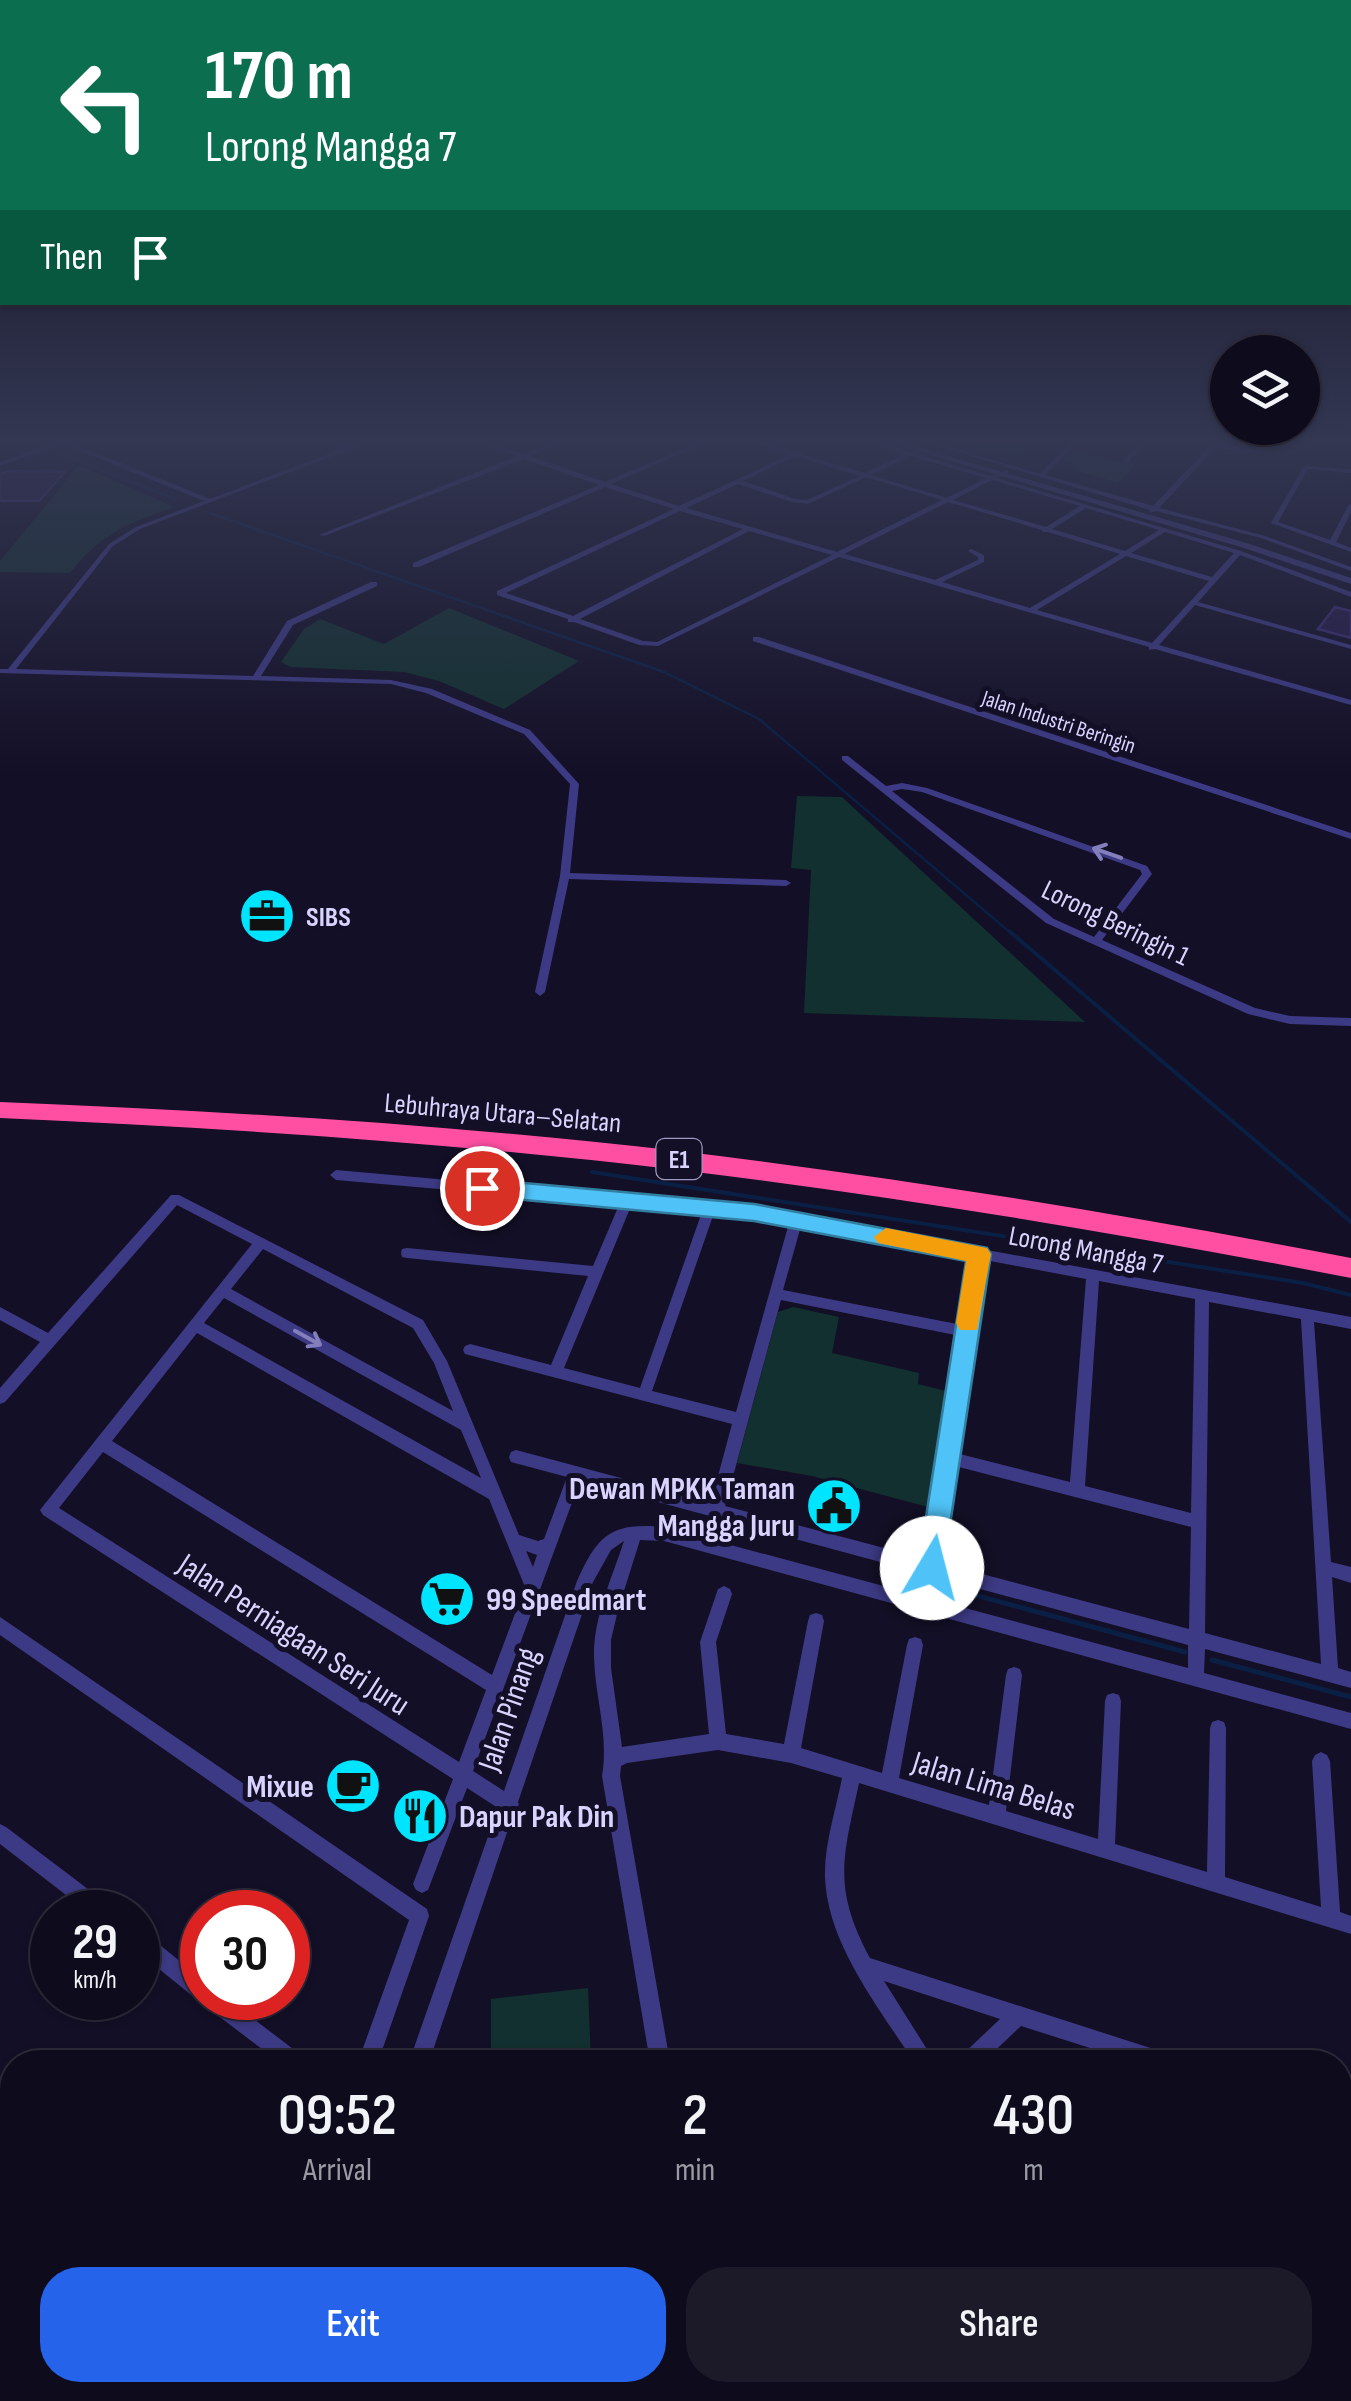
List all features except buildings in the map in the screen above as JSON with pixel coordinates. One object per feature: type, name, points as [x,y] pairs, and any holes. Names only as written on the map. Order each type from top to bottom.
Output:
[{"type":"highway","name":"Lebuhraya Utara–Selatan","points":[[0,1096],[332,1113],[670,1143],[977,1185],[1351,1253]]},
{"type":"highway","name":"Lebuhraya Utara–Selatan","points":[[0,1110],[341,1128],[698,1161],[1016,1207],[1351,1268]]},
{"type":"street","points":[[5,671],[108,549]]},
{"type":"street","points":[[416,565],[454,549]]},
{"type":"street","points":[[590,549],[500,593],[642,644],[663,642],[854,549]]},
{"type":"street","points":[[571,620],[709,549]]},
{"type":"street","points":[[818,549],[1351,703]]},
{"type":"street","points":[[1103,549],[1214,580]]},
{"type":"street","points":[[1030,611],[1135,549]]},
{"type":"street","points":[[1229,549],[1351,595]]},
{"type":"street","points":[[1255,549],[1351,581]]},
{"type":"street","points":[[1279,549],[1351,581]]},
{"type":"street","points":[[1287,549],[1351,569]]},
{"type":"street","points":[[935,583],[982,561],[982,556],[971,551]]},
{"type":"street","points":[[1152,648],[1239,552]]},
{"type":"street","points":[[256,677],[290,623],[374,584]]},
{"type":"street","points":[[1194,602],[1351,647]]},
{"type":"street","name":"Jalan Industri Beringin","points":[[756,639],[1351,836]]},
{"type":"street","points":[[5,671],[392,682],[429,691],[527,732],[575,784],[566,876],[540,992]]},
{"type":"street","name":"Lorong Beringin 1","points":[[845,758],[1040,915],[1252,1011],[1290,1020],[1351,1022]]},
{"type":"street","points":[[886,789],[902,786],[924,790],[1138,863],[1147,874],[1095,942]]},
{"type":"street","points":[[566,876],[786,883]]},
{"type":"street","name":"Lorong Mangga 7","points":[[336,1175],[710,1207],[1351,1323]]},
{"type":"street","points":[[0,1398],[175,1198],[410,1317],[440,1360],[534,1587]]},
{"type":"street","points":[[555,1372],[627,1200]]},
{"type":"street","points":[[644,1395],[710,1207]]},
{"type":"street","points":[[716,1510],[796,1220]]},
{"type":"street","points":[[261,1242],[102,1443],[496,1687]]},
{"type":"street","points":[[407,1253],[597,1272]]},
{"type":"street","points":[[932,1568],[979,1254]]},
{"type":"street","points":[[1077,1491],[1094,1276]]},
{"type":"street","points":[[222,1291],[467,1425]]},
{"type":"street","points":[[776,1294],[967,1332]]},
{"type":"street","points":[[1196,1678],[1202,1296]]},
{"type":"street","points":[[0,1313],[50,1341]]},
{"type":"street","points":[[1307,1315],[1330,1674]]},
{"type":"street","points":[[195,1325],[495,1494]]},
{"type":"street","points":[[470,1350],[741,1420]]},
{"type":"street","name":"Jalan Perniagaan Seri Juru","points":[[102,1443],[48,1510],[510,1804]]},
{"type":"street","points":[[516,1457],[1351,1680]]},
{"type":"street","points":[[948,1458],[1199,1522]]},
{"type":"street","points":[[422,1884],[576,1473]]},
{"type":"street","points":[[658,2050],[611,1776],[615,1760],[602,1650],[634,1532],[664,1534],[1351,1721]]},
{"type":"street","name":"Jalan Pinang","points":[[423,2050],[598,1552],[614,1536],[634,1532]]},
{"type":"street","points":[[514,1540],[525,1546],[549,1545]]},
{"type":"street","points":[[1323,1568],[1351,1574]]},
{"type":"street","points":[[718,1742],[708,1642],[724,1594]]},
{"type":"street","points":[[791,1754],[816,1621]]},
{"type":"street","points":[[0,1624],[420,1916],[372,2050]]},
{"type":"street","points":[[889,1784],[915,1645]]},
{"type":"street","points":[[996,1816],[1014,1676]]},
{"type":"street","points":[[1106,1850],[1113,1700]]},
{"type":"street","points":[[1216,1884],[1218,1728]]},
{"type":"street","name":"Jalan Lima Belas","points":[[615,1760],[625,1755],[718,1742],[791,1754],[1351,1924]]},
{"type":"street","points":[[1322,1761],[1331,1918]]},
{"type":"street","points":[[852,1773],[834,1874],[838,1906],[866,1966],[917,2050]]},
{"type":"street","points":[[0,1833],[74,1890]]},
{"type":"street","points":[[160,1958],[180,1973]]},
{"type":"street","points":[[866,1966],[1126,2050]]},
{"type":"street","points":[[982,2050],[1018,2016]]},
{"type":"street","points":[[239,2020],[278,2050]]},
{"type":"green space","points":[[10,549],[92,549],[70,573],[0,572],[0,561]]},
{"type":"green space","points":[[449,608],[579,661],[504,709],[439,681],[404,672],[291,667],[281,662],[304,629],[320,619],[384,644]]},
{"type":"green space","points":[[797,796],[842,797],[1085,1022],[804,1013],[811,870],[791,868]]},
{"type":"green space","points":[[793,1307],[839,1317],[832,1353],[919,1373],[918,1384],[946,1391],[928,1507],[812,1476],[737,1463],[778,1312]]},
{"type":"green space","points":[[588,1988],[591,2050],[491,2050],[491,1999]]},
{"type":"waterway","points":[[313,549],[664,672],[759,719],[1012,934]]},
{"type":"waterway","points":[[1009,931],[1351,1222]]},
{"type":"waterway","points":[[592,1172],[1303,1283],[1351,1295]]},
{"type":"waterway","points":[[912,1578],[1185,1652]]},
{"type":"waterway","points":[[1212,1660],[1351,1697]]},
{"type":"slow traffic","points":[[886,1237],[979,1254],[969,1323]]},
{"type":"place","name":"SIBS","points":[[267,916]]},
{"type":"place","name":"Dewan MPKK Taman Mangga Juru","points":[[834,1506]]},
{"type":"place","name":"99 Speedmart","points":[[447,1599]]},
{"type":"place","name":"Mixue","points":[[353,1786]]},
{"type":"place","name":"Dapur Pak Din","points":[[420,1816]]},
{"type":"route","points":[[482,1188],[754,1212],[979,1254],[932,1568]]}]
